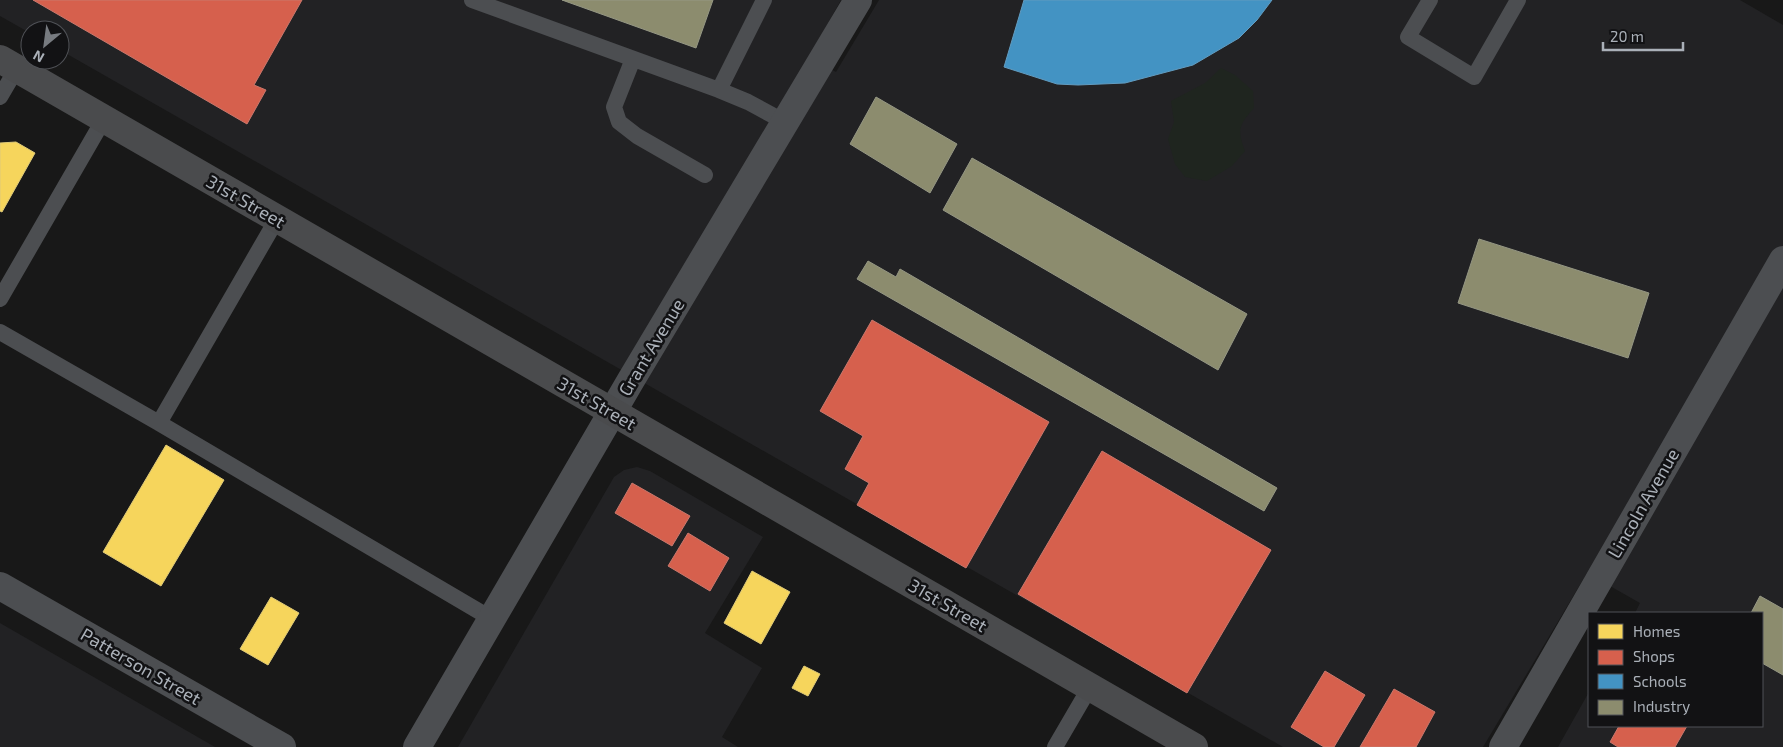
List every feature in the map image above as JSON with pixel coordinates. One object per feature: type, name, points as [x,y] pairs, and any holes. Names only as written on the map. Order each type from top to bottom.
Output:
[{"type":"main road","name":"31st Street","points":[[8,64],[1194,747]]},
{"type":"street","name":"Grant Avenue","points":[[417,747],[612,412],[858,0]]},
{"type":"street","name":"Lincoln Avenue","points":[[1503,747],[1783,260]]},
{"type":"street","name":"Patterson Street","points":[[0,586],[282,747]]},
{"type":"lane","points":[[472,0],[720,90],[748,102],[785,122]]},
{"type":"lane","points":[[720,90],[764,0]]},
{"type":"lane","points":[[1430,0],[1408,37],[1474,77],[1518,0]]},
{"type":"lane","points":[[633,59],[614,107],[619,122],[638,136],[705,176]]},
{"type":"lane","points":[[0,97],[8,64]]},
{"type":"lane","points":[[0,299],[5,278],[104,119]]},
{"type":"lane","points":[[159,423],[278,219]]},
{"type":"lane","points":[[0,332],[159,423],[492,619]]},
{"type":"lane","points":[[1055,747],[1090,687]]},
{"type":"shaded area","points":[[0,0],[841,0],[809,57],[836,72],[879,0],[1740,0],[1783,25],[1783,747],[1558,747],[1588,694],[1588,727],[1763,727],[1763,612],[1636,612],[1640,603],[1587,573],[1483,747],[1283,747],[70,56],[70,20],[20,20],[20,27],[0,16]]},
{"type":"shaded area","points":[[1221,68],[1235,75],[1253,91],[1254,108],[1242,123],[1240,132],[1245,151],[1232,166],[1207,181],[1185,177],[1175,164],[1168,139],[1174,122],[1171,101],[1205,83]]},
{"type":"shaded area","points":[[637,467],[650,471],[763,537],[705,633],[762,668],[722,737],[738,747],[458,747],[614,477],[624,470]]},
{"type":"shaded area","points":[[0,623],[215,747],[0,747]]},
{"type":"building: Homes","points":[[16,142],[35,153],[2,212],[0,211],[0,143]]},
{"type":"building: Homes","points":[[166,445],[224,480],[161,586],[103,552]]},
{"type":"building: Homes","points":[[752,571],[790,592],[761,644],[724,623]]},
{"type":"building: Homes","points":[[271,597],[299,613],[268,665],[240,649]]},
{"type":"building: Homes","points":[[804,666],[820,674],[808,696],[792,688]]},
{"type":"building: Shops","points":[[33,0],[302,0],[254,85],[266,90],[247,124]]},
{"type":"building: Shops","points":[[872,320],[1049,422],[966,568],[857,505],[869,483],[845,469],[863,436],[820,411]]},
{"type":"building: Shops","points":[[1102,451],[1271,550],[1187,693],[1018,594]]},
{"type":"building: Shops","points":[[632,483],[690,516],[672,546],[615,513]]},
{"type":"building: Shops","points":[[688,533],[729,558],[710,591],[668,566]]},
{"type":"building: Shops","points":[[1325,671],[1365,695],[1334,747],[1324,747],[1291,727]]},
{"type":"building: Shops","points":[[1394,689],[1435,712],[1416,747],[1360,747]]},
{"type":"building: Shops","points":[[1618,727],[1686,727],[1675,747],[1618,747],[1610,742]]},
{"type":"building: Schools","points":[[1024,0],[1272,0],[1257,20],[1239,38],[1193,65],[1125,83],[1078,85],[1057,84],[1004,67]]},
{"type":"building: Industry","points":[[562,0],[713,0],[696,48]]},
{"type":"building: Industry","points":[[876,97],[957,144],[930,193],[850,144]]},
{"type":"building: Industry","points":[[972,158],[1247,314],[1218,370],[943,210]]},
{"type":"building: Industry","points":[[1479,239],[1649,293],[1628,358],[1458,303]]},
{"type":"building: Industry","points":[[868,261],[896,277],[900,269],[1277,488],[1264,511],[857,279]]},
{"type":"building: Industry","points":[[1760,596],[1783,609],[1783,675],[1763,664],[1763,612],[1752,612]]}]
